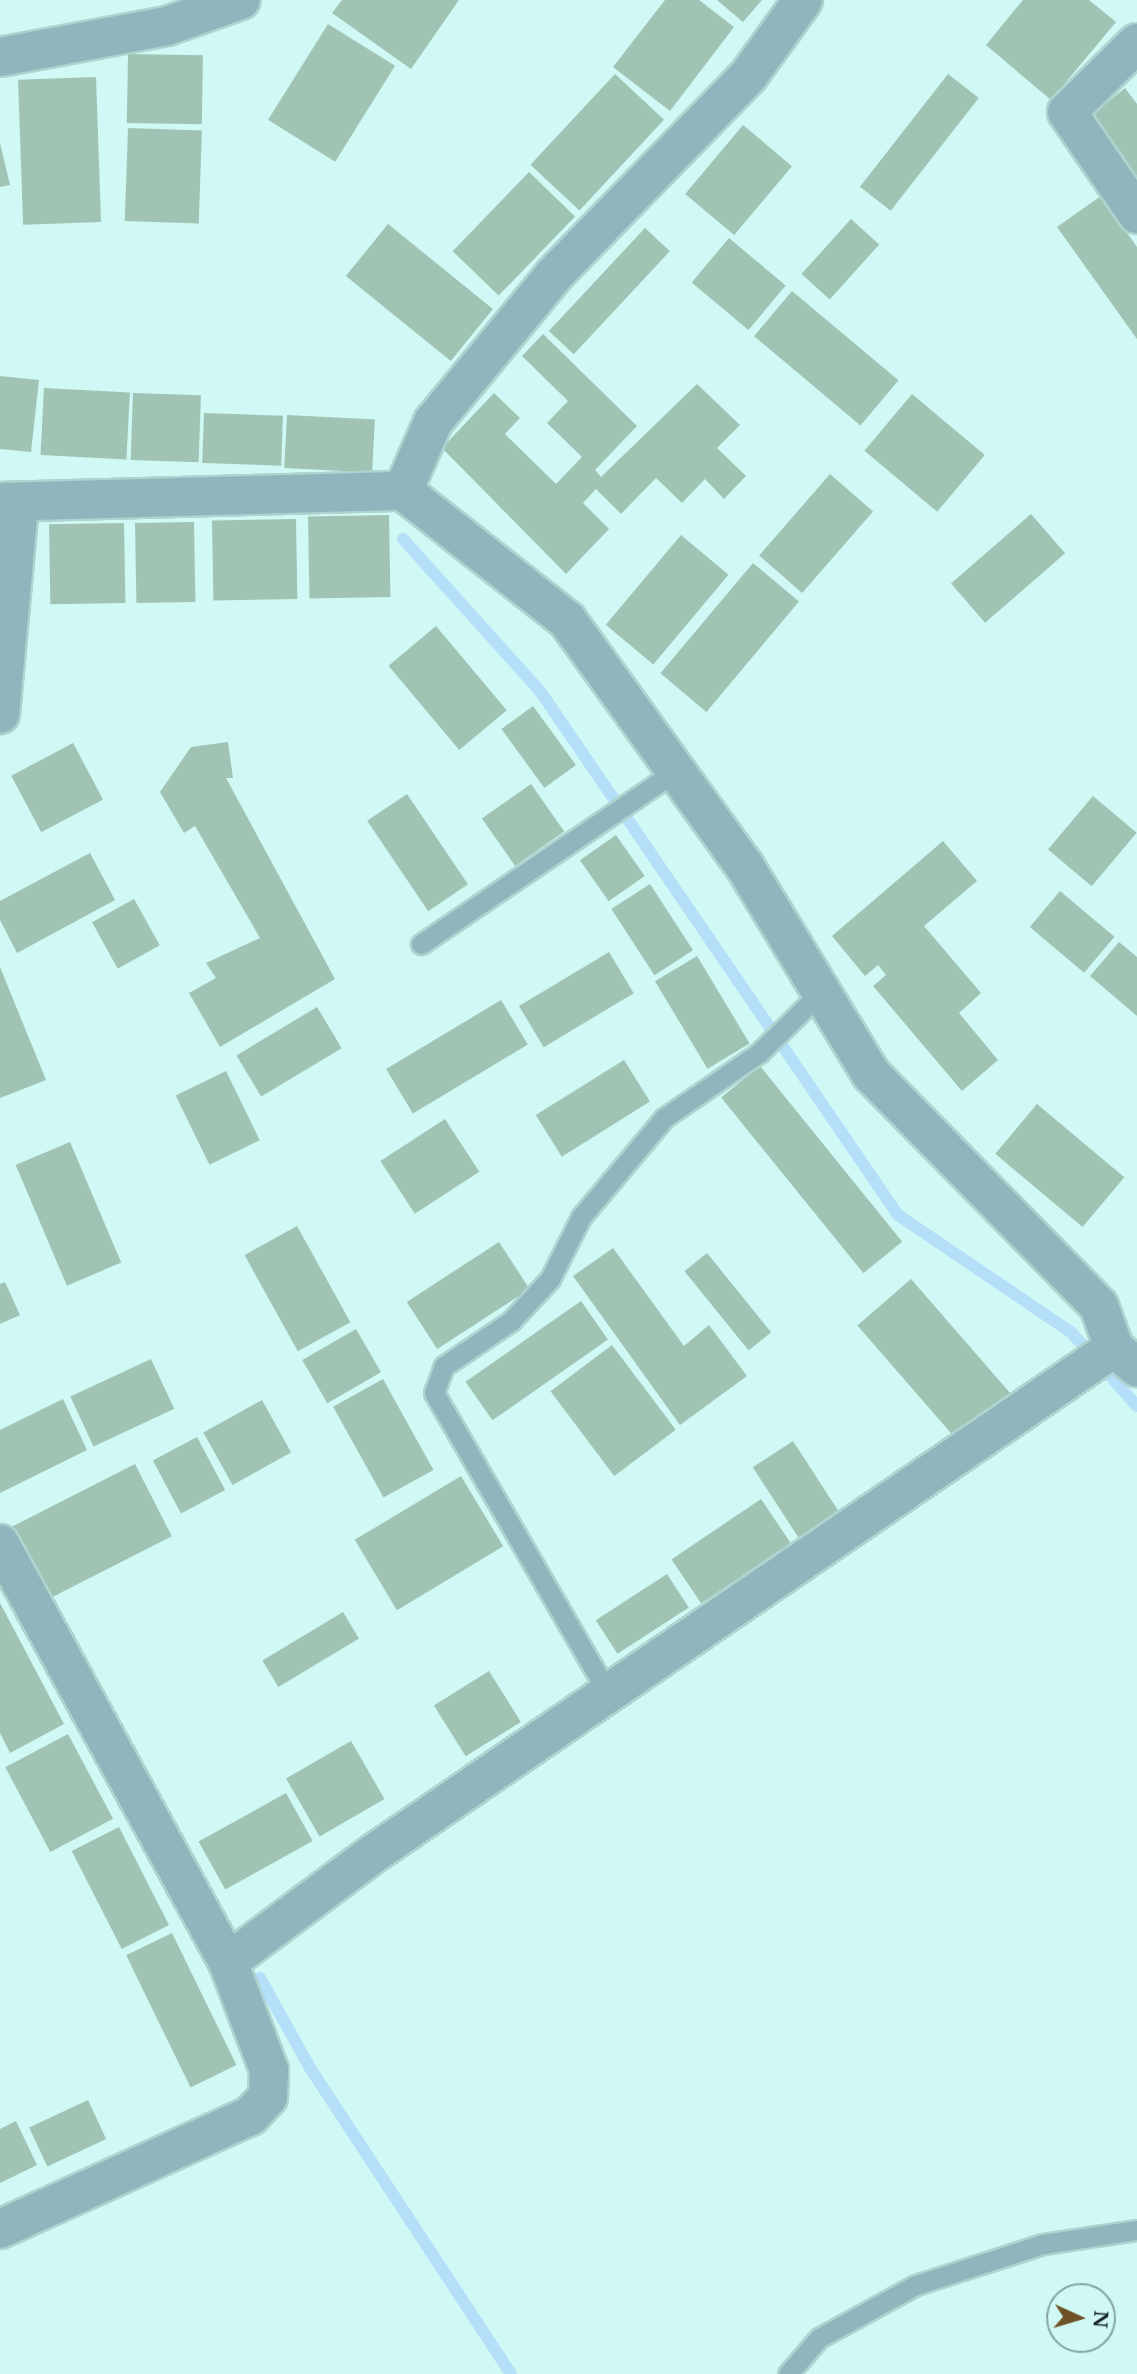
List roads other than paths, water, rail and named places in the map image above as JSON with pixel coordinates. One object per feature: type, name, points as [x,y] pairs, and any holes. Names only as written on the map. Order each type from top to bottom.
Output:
[{"type":"street","points":[[0,57],[167,26],[241,0]]},
{"type":"street","points":[[402,491],[433,422],[554,275],[749,75],[803,0]]},
{"type":"street","points":[[1137,43],[1067,112],[1137,214]]},
{"type":"street","points":[[0,715],[9,504],[402,491],[567,620],[744,865],[871,1074],[1099,1306],[1126,1357],[1081,1370],[608,1693],[228,1962]]},
{"type":"street","points":[[0,1544],[228,1962],[270,2070],[268,2097],[250,2116],[0,2229]]},
{"type":"lane","points":[[421,944],[602,824],[676,771]]},
{"type":"lane","points":[[608,1693],[434,1393],[444,1366],[511,1321],[550,1279],[581,1217],[664,1118],[769,1042],[821,992]]},
{"type":"lane","points":[[788,2374],[818,2338],[916,2285],[1043,2244],[1137,2230]]},
{"type":"waterway","points":[[403,539],[540,691],[898,1215],[1071,1332],[1137,1406]]},
{"type":"waterway","points":[[260,1978],[310,2068],[511,2374]]}]
